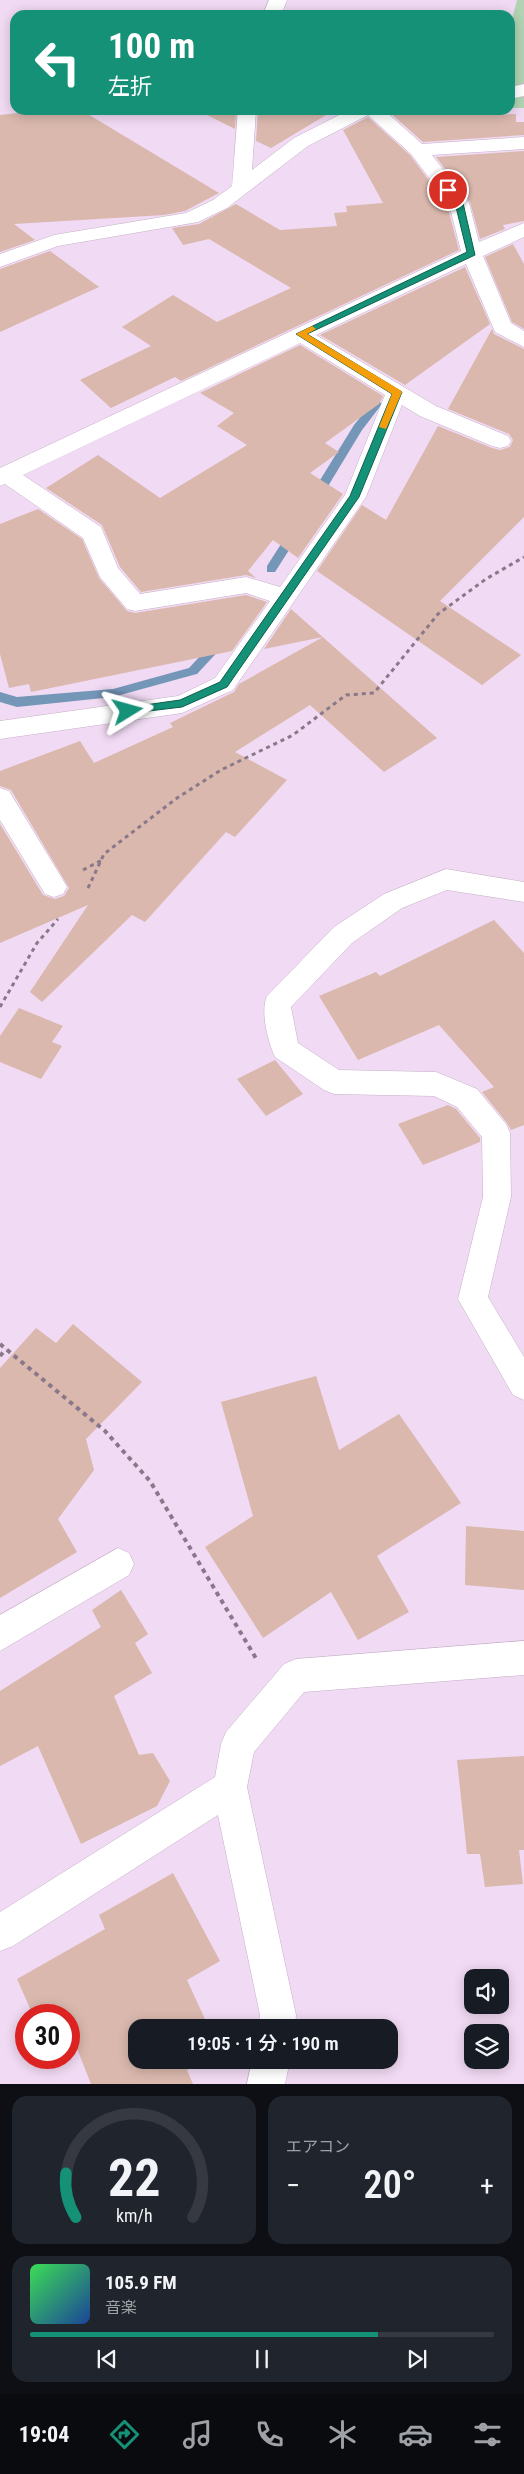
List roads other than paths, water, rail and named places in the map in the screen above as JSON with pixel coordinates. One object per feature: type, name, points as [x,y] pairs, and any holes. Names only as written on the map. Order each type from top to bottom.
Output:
[{"type":"street","points":[[241,188],[247,115]]},
{"type":"street","points":[[0,261],[54,241],[191,218],[220,204],[301,142],[353,115]]},
{"type":"street","points":[[378,115],[418,150],[459,203],[472,253],[502,327],[524,340]]},
{"type":"street","points":[[418,150],[524,144]]},
{"type":"street","points":[[285,597],[246,585],[135,603],[108,571],[93,533],[3,476],[31,460],[524,229]]},
{"type":"street","points":[[300,334],[428,411],[500,441]]},
{"type":"street","points":[[0,730],[182,704],[224,684],[355,497],[397,392]]},
{"type":"street","points":[[0,798],[54,887]]},
{"type":"street","points":[[524,892],[446,880],[393,901],[343,935],[277,1004],[286,1049],[334,1082],[436,1084],[467,1098],[496,1134],[497,1197],[472,1299],[524,1385]]},
{"type":"street","points":[[0,1634],[118,1564]]},
{"type":"street","points":[[277,2019],[230,1787],[238,1744],[296,1676],[524,1658]]},
{"type":"street","points":[[0,1933],[230,1787]]},
{"type":"street","points":[[266,2084],[268,2069]]},
{"type":"waterway","points":[[315,498],[358,428],[377,404]]},
{"type":"waterway","points":[[271,569],[294,533]]},
{"type":"waterway","points":[[0,697],[17,702],[113,693],[193,671],[219,643]]}]
